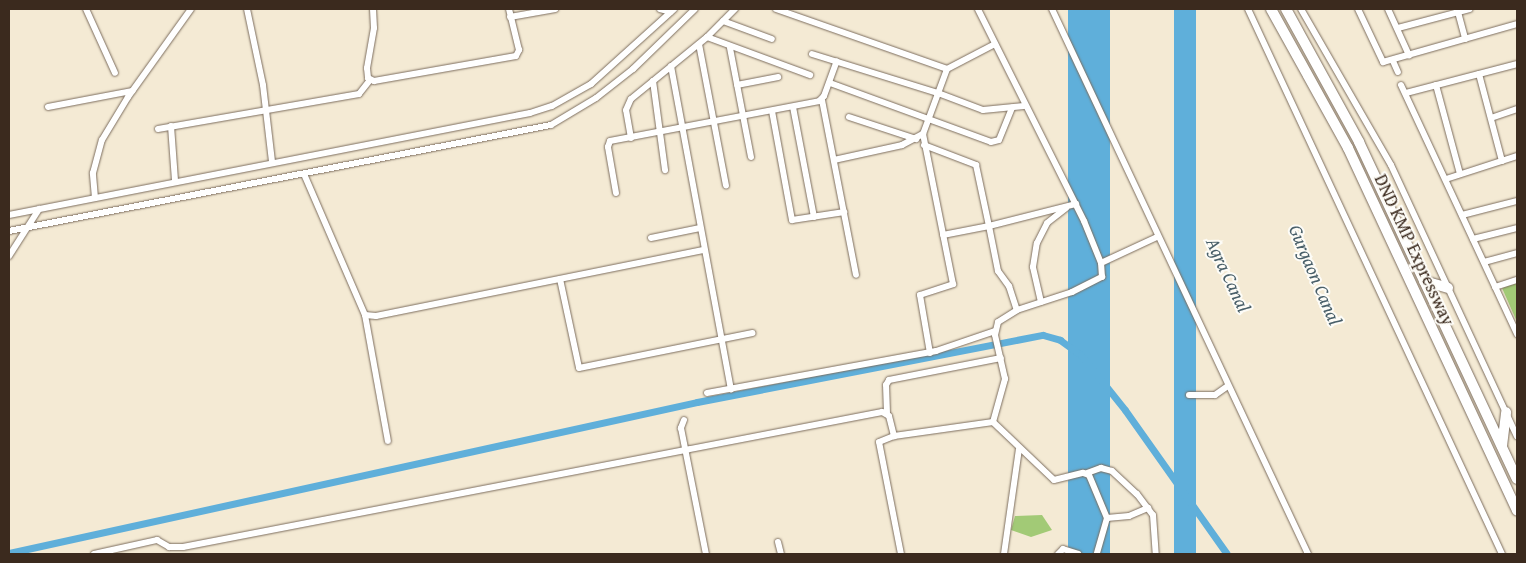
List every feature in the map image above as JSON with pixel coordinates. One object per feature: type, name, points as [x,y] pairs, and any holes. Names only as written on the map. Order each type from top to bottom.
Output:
[{"type":"highway","name":"DND KMP Expressway","points":[[1271,9],[1348,148],[1517,510]]},
{"type":"highway","name":"DND KMP Expressway","points":[[1286,9],[1359,142],[1517,479]]},
{"type":"highway","points":[[1424,281],[1448,288]]},
{"type":"highway","points":[[1502,447],[1506,412]]},
{"type":"street","points":[[86,9],[115,73]]},
{"type":"street","points":[[95,198],[93,172],[98,151],[132,91],[191,9]]},
{"type":"street","points":[[247,9],[266,109],[272,162]]},
{"type":"street","points":[[370,80],[367,68],[374,28],[373,9]]},
{"type":"street","points":[[158,129],[359,94],[370,80],[444,71],[512,58],[519,50],[509,9]]},
{"type":"street","points":[[510,17],[555,9]]},
{"type":"street","points":[[660,9],[672,10]]},
{"type":"street","points":[[9,231],[551,125],[596,98],[633,69],[695,9]]},
{"type":"street","points":[[631,138],[627,104],[707,38],[735,9]]},
{"type":"street","points":[[776,9],[947,70]]},
{"type":"street","points":[[978,9],[1101,262],[1102,277],[1096,282],[1017,310],[1001,319],[995,333],[1005,379],[993,422]]},
{"type":"street","points":[[1052,9],[1157,237],[1308,554]]},
{"type":"street","points":[[1248,9],[1502,554]]},
{"type":"street","points":[[1301,9],[1391,165],[1517,436]]},
{"type":"street","points":[[1358,9],[1383,62],[1393,61],[1517,24]]},
{"type":"street","points":[[1388,9],[1409,55]]},
{"type":"street","points":[[1398,28],[1470,9]]},
{"type":"street","points":[[9,215],[530,113],[552,106],[590,84],[672,10]]},
{"type":"street","points":[[1458,12],[1465,38]]},
{"type":"street","points":[[723,21],[772,39]]},
{"type":"street","points":[[707,38],[730,48],[810,75]]},
{"type":"street","points":[[699,44],[726,185]]},
{"type":"street","points":[[930,353],[919,297],[925,292],[953,284],[923,134],[947,70],[995,44]]},
{"type":"street","points":[[730,48],[751,157]]},
{"type":"street","points":[[812,54],[938,93],[988,112],[1024,106]]},
{"type":"street","points":[[837,61],[822,100],[856,276]]},
{"type":"street","points":[[1393,61],[1398,72]]},
{"type":"street","points":[[1406,93],[1517,64]]},
{"type":"street","points":[[671,66],[720,340],[731,389]]},
{"type":"street","points":[[1479,74],[1502,161]]},
{"type":"street","points":[[737,85],[778,77]]},
{"type":"street","points":[[653,81],[665,170]]},
{"type":"street","points":[[830,83],[995,142],[1004,132],[1012,108]]},
{"type":"street","points":[[1401,84],[1517,334]]},
{"type":"street","points":[[1436,85],[1460,174]]},
{"type":"street","points":[[48,107],[132,91]]},
{"type":"street","points":[[616,193],[608,143],[714,124],[822,100]]},
{"type":"street","points":[[793,107],[814,217]]},
{"type":"street","points":[[1491,118],[1517,109]]},
{"type":"street","points":[[772,111],[791,216],[796,221],[844,212]]},
{"type":"street","points":[[849,117],[916,139]]},
{"type":"street","points":[[171,126],[175,181]]},
{"type":"street","points":[[834,160],[916,139],[923,134]]},
{"type":"street","points":[[924,145],[976,165],[998,271],[1009,286],[1017,310]]},
{"type":"street","points":[[1446,179],[1517,156]]},
{"type":"street","points":[[304,174],[364,315],[388,441]]},
{"type":"street","points":[[1462,215],[1517,201]]},
{"type":"street","points":[[943,235],[989,226],[1072,205]]},
{"type":"street","points":[[1041,302],[1033,267],[1037,243],[1047,223],[1072,205]]},
{"type":"street","points":[[9,256],[30,227],[39,209]]},
{"type":"street","points":[[652,238],[700,228]]},
{"type":"street","points":[[1473,239],[1517,228]]},
{"type":"street","points":[[1101,262],[1157,237]]},
{"type":"street","points":[[364,315],[704,250]]},
{"type":"street","points":[[1484,262],[1517,253]]},
{"type":"street","points":[[560,279],[579,368],[752,333]]},
{"type":"street","points":[[1495,287],[1517,280]]},
{"type":"street","points":[[707,393],[930,353],[995,333]]},
{"type":"street","points":[[894,436],[887,412],[886,385],[889,380],[1001,358]]},
{"type":"street","points":[[1189,395],[1217,395],[1228,386]]},
{"type":"street","points":[[94,554],[157,540],[169,547],[183,548],[684,449],[887,412]]},
{"type":"street","points":[[684,420],[681,428],[684,449],[706,554]]},
{"type":"street","points":[[901,554],[879,445],[881,440],[894,436],[993,422]]},
{"type":"street","points":[[993,422],[1019,449],[1057,481],[1101,468],[1117,473],[1148,508],[1155,521],[1156,554]]},
{"type":"street","points":[[1004,554],[1019,449]]},
{"type":"street","points":[[1087,473],[1107,518],[1098,554]]},
{"type":"street","points":[[1107,518],[1128,516],[1148,508]]},
{"type":"street","points":[[778,542],[780,554]]},
{"type":"street","points":[[1058,554],[1063,549],[1078,554]]},
{"type":"green space","points":[[1517,283],[1517,322],[1502,288]]},
{"type":"green space","points":[[1042,515],[1052,530],[1031,537],[1011,530],[1015,516]]},
{"type":"water","points":[[1068,9],[1110,9],[1110,554],[1068,554]]},
{"type":"water","points":[[1174,9],[1196,9],[1196,554],[1174,554]]},
{"type":"waterway","points":[[9,553],[697,402],[1043,335],[1060,340],[1081,355],[1125,410],[1227,554]]},
{"type":"water label","name":"Agra Canal","points":[[1228,275]]},
{"type":"water label","name":"Gurgaon Canal","points":[[1315,275]]}]
